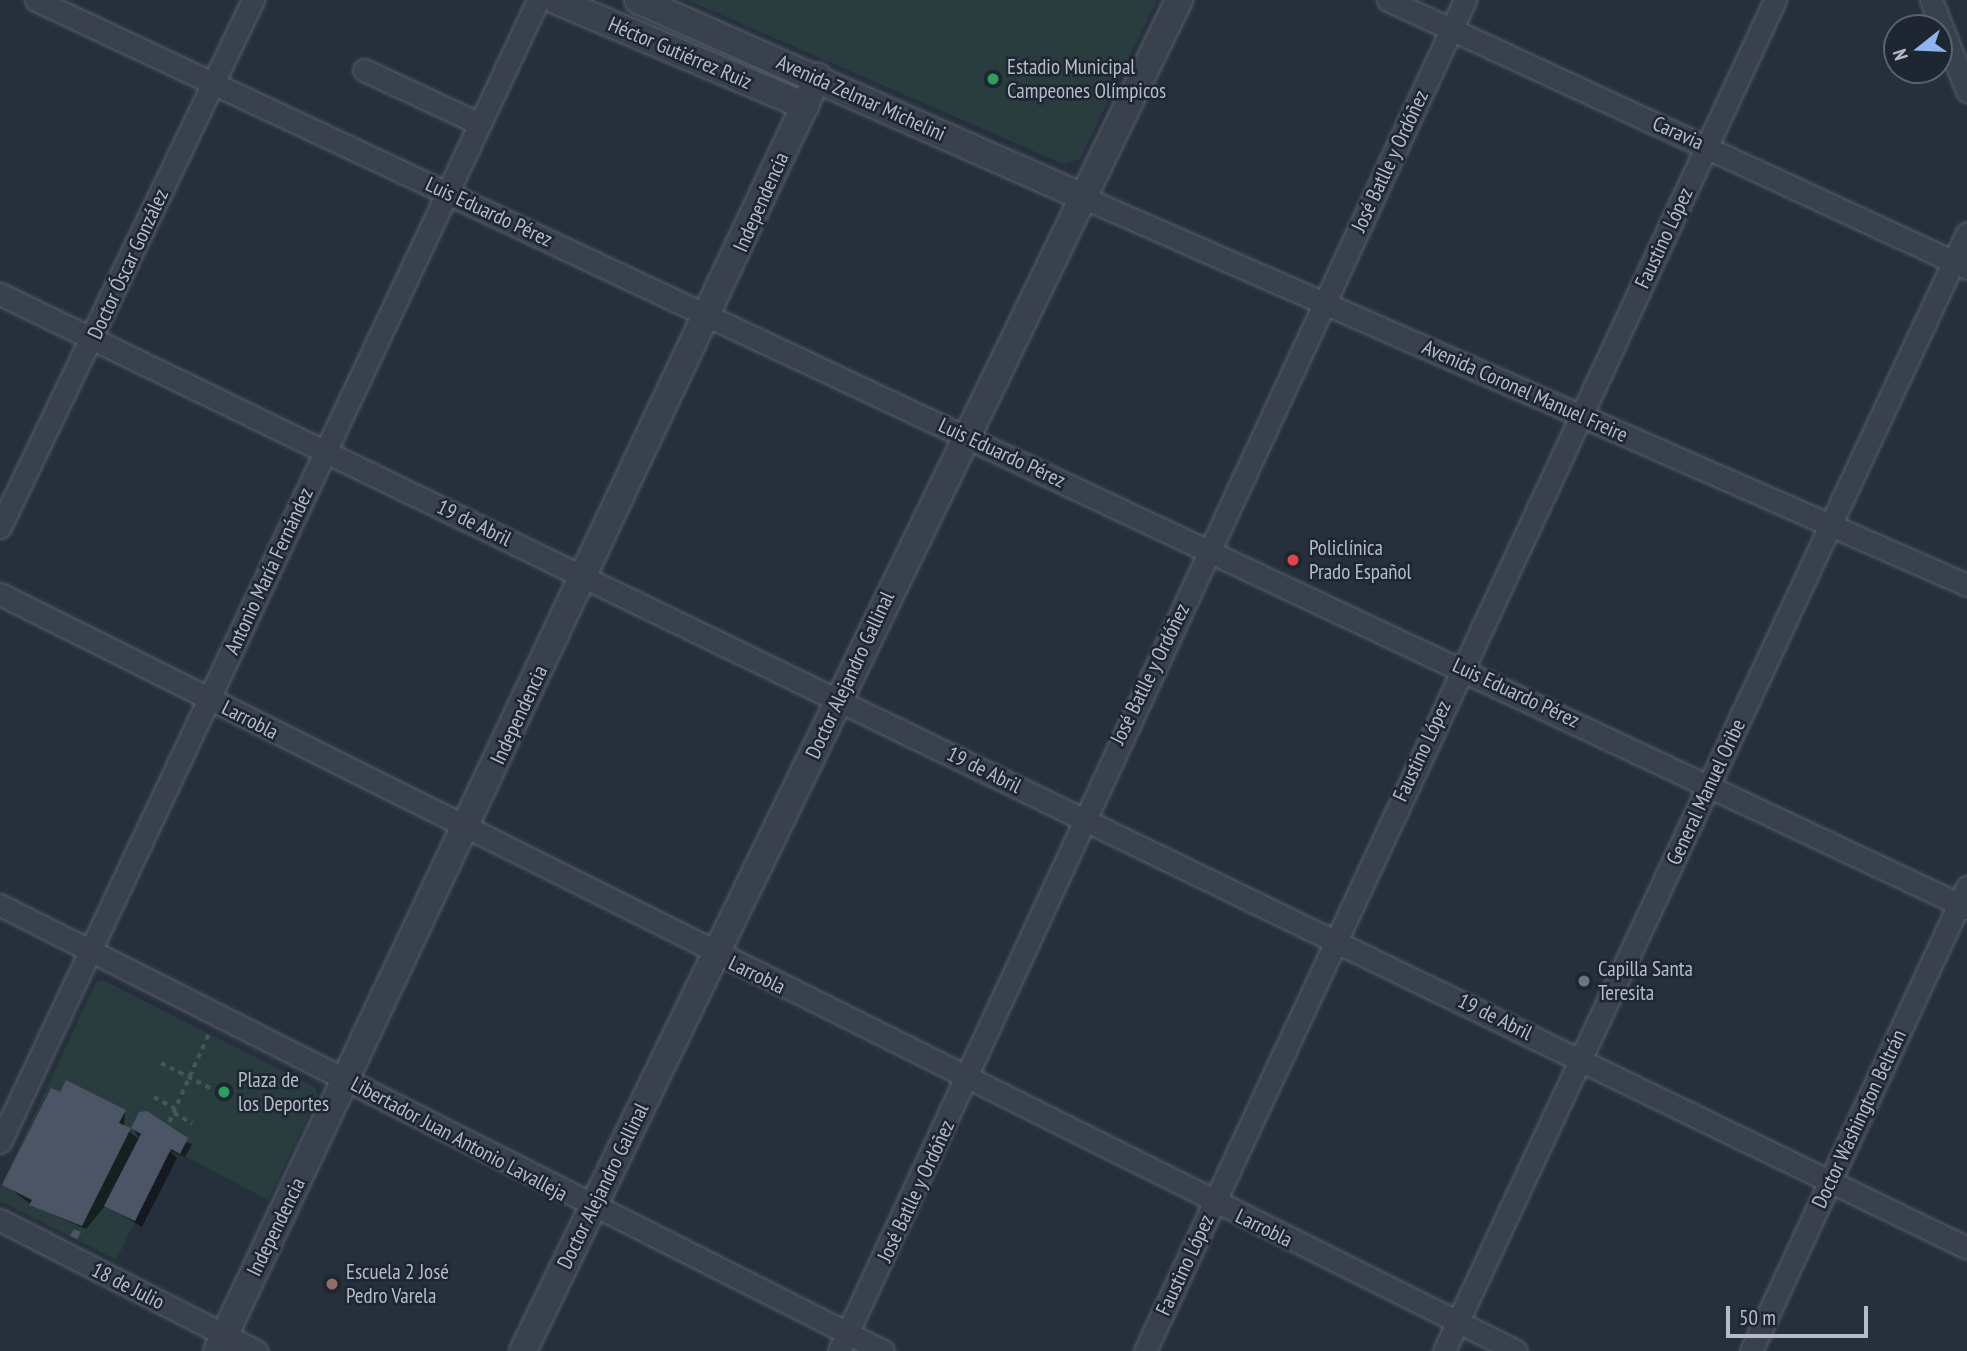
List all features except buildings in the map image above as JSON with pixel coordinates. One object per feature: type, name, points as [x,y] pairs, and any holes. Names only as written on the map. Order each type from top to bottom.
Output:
[{"type":"street","name":"Luis Eduardo Pérez","points":[[36,0],[1709,785],[1964,900]]},
{"type":"street","name":"Doctor Óscar González","points":[[0,527],[93,340],[253,0]]},
{"type":"street","name":"Antonio María Fernández","points":[[0,1142],[538,0]]},
{"type":"street","name":"Héctor Gutiérrez Ruiz","points":[[555,0],[805,106]]},
{"type":"street","name":"Avenida Zelmar Michelini","points":[[638,0],[818,77],[1082,197]]},
{"type":"street","name":"Doctor Alejandro Gallinal","points":[[523,1351],[839,701],[964,435],[1179,0]]},
{"type":"street","name":"Caravia","points":[[1388,0],[1960,265]]},
{"type":"street","name":"José Batlle y Ordóñez","points":[[843,1343],[968,1080],[1082,817],[1465,0]]},
{"type":"street","name":"Faustino López","points":[[1145,1351],[1334,939],[1774,0]]},
{"type":"street","points":[[1931,0],[1967,91]]},
{"type":"street","points":[[364,71],[480,124]]},
{"type":"street","name":"Independencia","points":[[221,1343],[710,316],[818,77]]},
{"type":"street","name":"Avenida Coronel Manuel Freire","points":[[1082,197],[1967,585]]},
{"type":"street","name":"General Manuel Oribe","points":[[1444,1351],[1831,525],[1960,265],[1967,233]]},
{"type":"street","name":"19 de Abril","points":[[0,294],[1967,1248]]},
{"type":"street","name":"Larrobla","points":[[0,594],[715,955],[1516,1351]]},
{"type":"street","name":"Doctor Washington Beltrán","points":[[1751,1351],[1964,900]]},
{"type":"street","name":"Libertador Juan Antonio Lavalleja","points":[[0,905],[346,1080],[843,1343],[883,1351]]},
{"type":"street","name":"18 de Julio","points":[[0,1220],[221,1343],[256,1351]]},
{"type":"path","points":[[169,1122],[192,1078],[218,1016]]},
{"type":"path","points":[[161,1063],[214,1090]]},
{"type":"path","points":[[154,1097],[192,1123]]},
{"type":"shaded area","name":"Estadio Municipal Campeones Olímpicos","points":[[687,0],[1157,0],[1080,159],[1063,164]]},
{"type":"shaded area","points":[[103,980],[316,1088],[318,1095],[268,1200],[171,1149],[116,1260],[0,1201],[0,1188],[96,982]]},
{"type":"place","name":"Estadio Municipal Campeones Olímpicos","points":[[993,79]]},
{"type":"place","name":"Policlínica Prado Español","points":[[1293,560]]},
{"type":"place","name":"Capilla Santa Teresita","points":[[1584,981]]},
{"type":"place","name":"Plaza de los Deportes","points":[[224,1092]]},
{"type":"place","name":"Escuela 2 José Pedro Varela","points":[[332,1284]]}]
